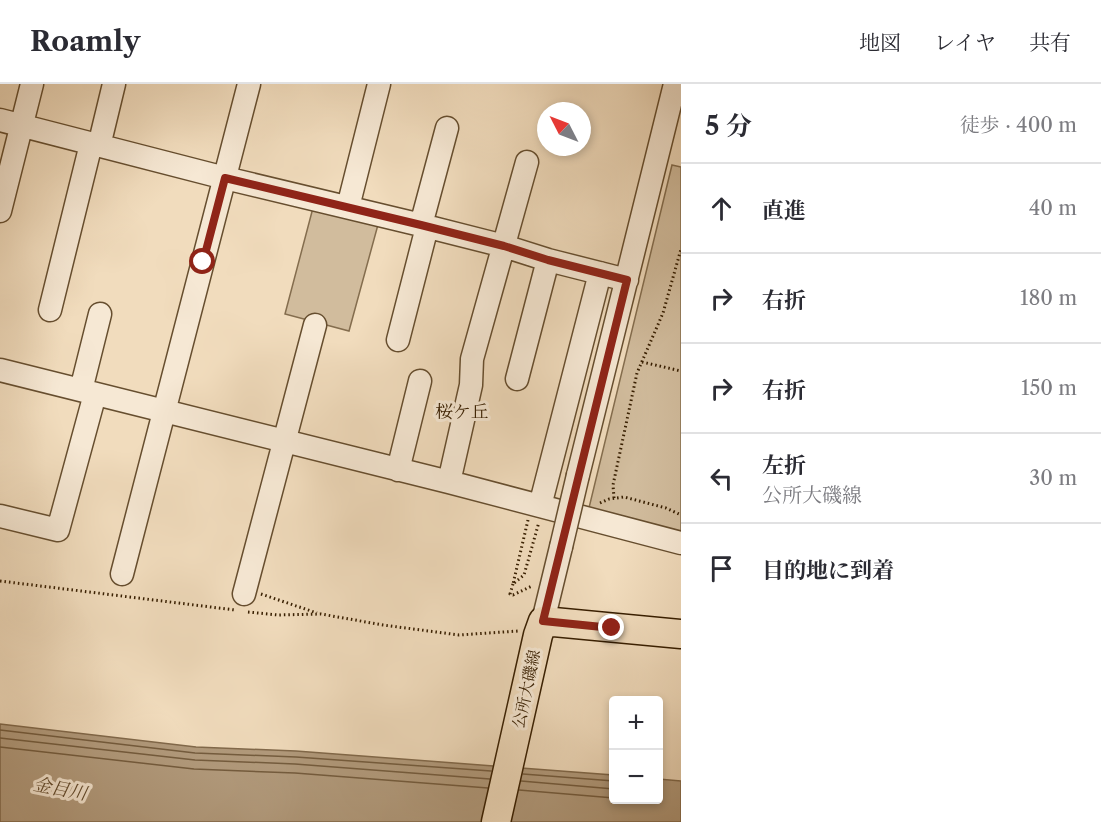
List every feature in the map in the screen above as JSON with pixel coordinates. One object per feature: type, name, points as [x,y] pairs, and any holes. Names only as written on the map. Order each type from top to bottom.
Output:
[{"type":"main road","points":[[535,632],[681,634]]},
{"type":"main road","name":"公所大磯線","points":[[496,822],[535,632]]},
{"type":"street","points":[[0,211],[11,123],[32,84]]},
{"type":"street","points":[[50,310],[114,84]]},
{"type":"street","points":[[122,573],[249,84]]},
{"type":"street","points":[[348,207],[379,84]]},
{"type":"street","points":[[535,632],[561,548],[675,84]]},
{"type":"street","points":[[11,123],[504,246],[627,280]]},
{"type":"street","points":[[398,340],[447,128]]},
{"type":"street","points":[[449,482],[471,385],[472,358],[527,162]]},
{"type":"street","points":[[517,379],[548,260]]},
{"type":"street","points":[[539,514],[600,273]]},
{"type":"street","points":[[0,516],[58,530],[88,392],[100,315]]},
{"type":"street","points":[[244,591],[315,325]]},
{"type":"street","points":[[0,370],[449,482],[539,514],[589,520],[681,543]]},
{"type":"street","points":[[398,470],[420,381]]},
{"type":"path","points":[[614,498],[613,485],[638,373],[663,313],[681,249]]},
{"type":"path","points":[[642,362],[681,371]]},
{"type":"path","points":[[589,520],[591,513],[599,504],[609,499],[624,497],[666,508],[681,515]]},
{"type":"path","points":[[537,589],[532,586],[513,595],[510,594],[539,514]]},
{"type":"path","points":[[513,584],[524,575],[539,522],[539,514]]},
{"type":"path","points":[[0,581],[278,615],[321,614]]},
{"type":"path","points":[[244,591],[321,614],[459,636],[535,632]]},
{"type":"shaded area","points":[[672,165],[681,167],[681,535],[588,512]]},
{"type":"shaded area","points":[[314,204],[379,221],[349,331],[285,314]]},
{"type":"water","name":"金目川","points":[[0,724],[196,747],[296,751],[609,775],[609,804],[663,804],[663,779],[681,781],[681,822],[0,822]]},
{"type":"district","name":"桜ケ丘","points":[[462,412]]},
{"type":"route","points":[[203,262],[225,178],[504,246],[627,280],[543,621],[612,628]]}]
